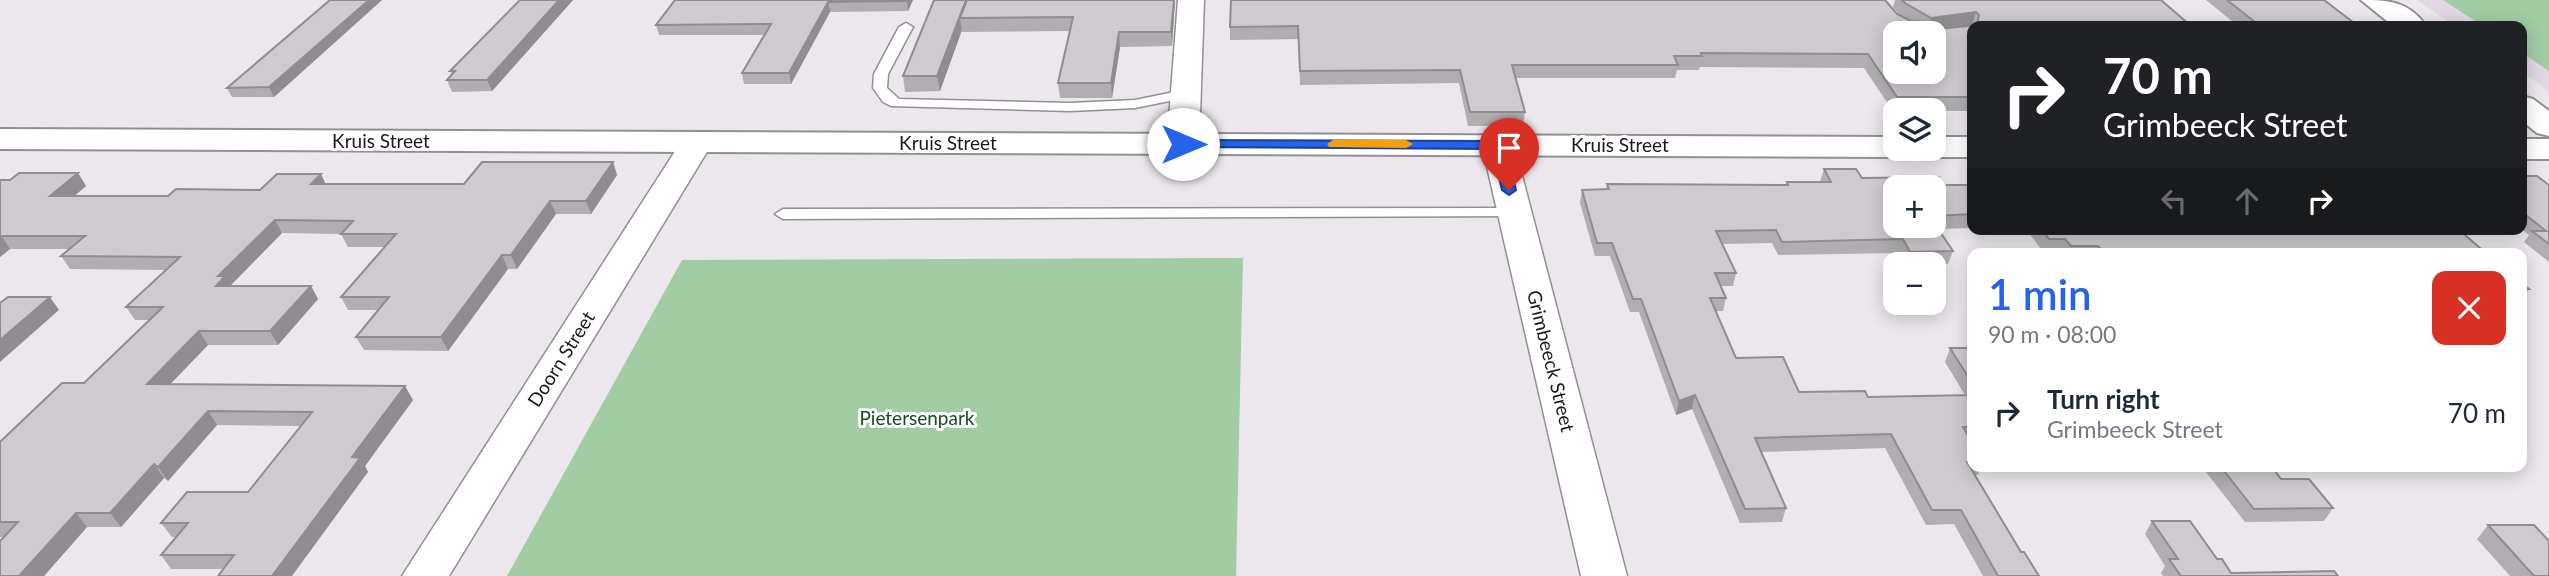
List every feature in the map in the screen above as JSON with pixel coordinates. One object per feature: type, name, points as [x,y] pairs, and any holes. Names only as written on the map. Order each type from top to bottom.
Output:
[{"type":"street","points":[[1183,144],[1191,0]]},
{"type":"street","points":[[2375,0],[2404,21]]},
{"type":"street","points":[[2527,110],[2549,126]]},
{"type":"street","name":"Kruis Street","points":[[0,139],[1883,147]]},
{"type":"street","name":"Doorn Street","points":[[425,576],[697,142]]},
{"type":"street","name":"Grimbeeck Street","points":[[1498,145],[1604,576]]},
{"type":"street","points":[[1946,147],[1967,147]]},
{"type":"street","points":[[2527,149],[2549,149]]},
{"type":"lane","points":[[906,27],[881,74],[880,88],[897,103],[1070,107],[1135,104],[1184,94]]},
{"type":"lane","points":[[783,214],[1514,213]]},
{"type":"shaded area","points":[[2417,0],[2549,0],[2549,91],[2527,76],[2527,21],[2448,21]]},
{"type":"green space","points":[[2443,0],[2549,0],[2549,71],[2527,56],[2527,21],[2475,21]]},
{"type":"green space","name":"Pietersenpark","points":[[1243,258],[1236,576],[507,576],[682,260]]},
{"type":"building","points":[[330,0],[369,0],[269,87],[227,88]]},
{"type":"building","points":[[520,0],[559,0],[487,80],[447,80],[455,71],[450,71]]},
{"type":"building","points":[[675,0],[907,1],[828,2],[789,73],[742,73],[771,24],[656,25]]},
{"type":"building","points":[[934,0],[966,0],[937,76],[903,76]]},
{"type":"building","points":[[967,0],[1174,0],[1171,32],[1119,32],[1111,83],[1058,83],[1073,17],[960,18]]},
{"type":"building","points":[[1231,0],[1885,0],[1897,14],[1911,21],[1883,21],[1883,76],[1868,54],[1701,53],[1702,56],[1674,56],[1678,65],[1512,65],[1525,112],[1470,112],[1460,70],[1300,71],[1298,26],[1230,27]]},
{"type":"building","points":[[1902,0],[2161,0],[2185,21],[1978,21],[1979,15],[1976,12],[1931,18]]},
{"type":"building","points":[[2227,0],[2324,0],[2351,21],[2254,21]]},
{"type":"building","points":[[1967,26],[1967,97],[1897,97],[1888,84],[1946,84],[1946,28]]},
{"type":"building","points":[[482,162],[613,162],[586,201],[550,201],[511,255],[502,255],[441,337],[356,337],[389,297],[341,297],[396,234],[341,234],[353,221],[275,220],[218,276],[225,276],[216,286],[311,286],[270,331],[199,331],[147,384],[405,386],[352,457],[360,458],[272,576],[218,576],[234,555],[161,555],[188,523],[161,523],[187,492],[248,492],[312,412],[208,411],[158,467],[154,464],[110,513],[76,513],[19,576],[0,576],[0,541],[18,522],[0,522],[0,442],[62,383],[84,383],[163,307],[126,307],[180,257],[61,256],[85,236],[0,236],[0,180],[10,180],[19,173],[78,173],[50,196],[168,196],[176,189],[260,190],[277,174],[321,174],[311,184],[464,184]]},
{"type":"building","points":[[1824,169],[1856,169],[1862,178],[1883,178],[1883,238],[1944,238],[1953,251],[1910,252],[1903,239],[1782,242],[1776,230],[1716,231],[1736,273],[1715,273],[1726,298],[1710,298],[1736,358],[1783,357],[1799,392],[1865,391],[1868,397],[1967,395],[1967,427],[1963,427],[1967,434],[1967,472],[1973,472],[2021,552],[2024,552],[2039,576],[1998,576],[1961,510],[1932,510],[1891,434],[1755,438],[1786,508],[1745,509],[1695,395],[1679,401],[1641,299],[1633,299],[1612,243],[1597,243],[1582,190],[1609,189],[1607,184],[1788,185],[1787,182],[1831,182]]},
{"type":"building","points":[[2527,176],[2537,176],[2549,185],[2549,244],[2532,231],[2546,231],[2527,216]]},
{"type":"building","points":[[1946,185],[1967,185],[1967,214],[1946,215]]},
{"type":"building","points":[[2046,235],[2465,235],[2480,248],[2100,248],[2071,246],[2065,239],[2049,239]]},
{"type":"building","points":[[8,297],[50,297],[0,340],[0,303]]},
{"type":"building","points":[[1950,348],[1967,348],[1967,375]]},
{"type":"building","points":[[2225,472],[2276,472],[2281,479],[2309,479],[2333,508],[2254,509]]},
{"type":"building","points":[[2152,521],[2190,521],[2217,559],[2222,559],[2231,573],[2334,571],[2338,576],[2181,576],[2169,559],[2178,559]]},
{"type":"building","points":[[2488,525],[2534,525],[2549,541],[2549,576],[2534,576]]},
{"type":"slow traffic","points":[[1333,144],[1406,144]]},
{"type":"route","points":[[1183,144],[1498,145],[1509,190]]}]
